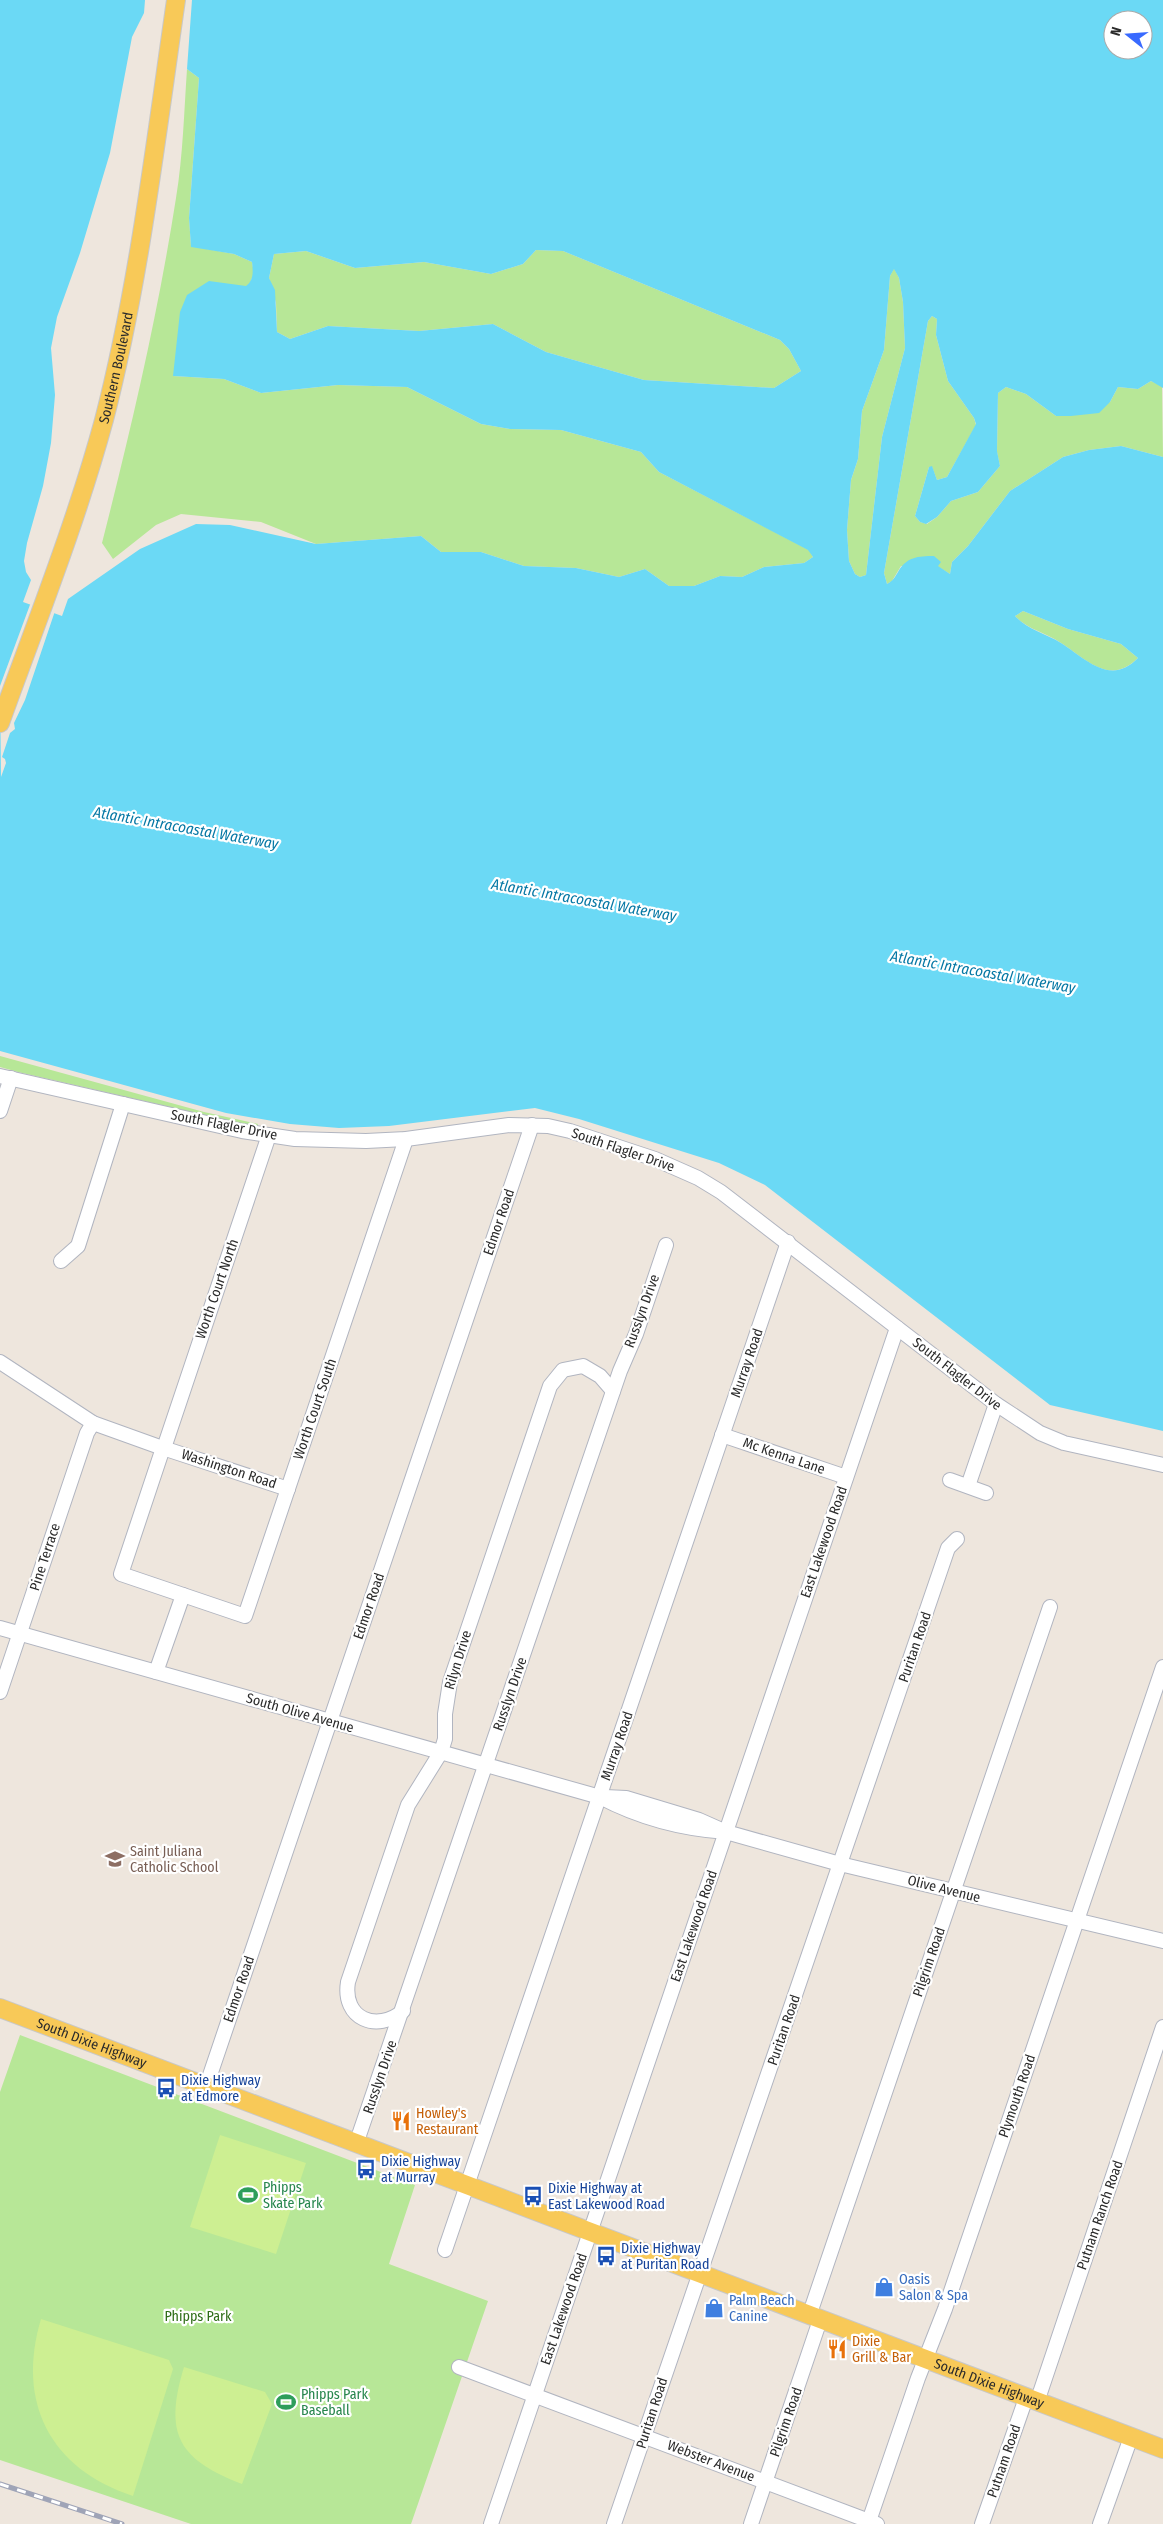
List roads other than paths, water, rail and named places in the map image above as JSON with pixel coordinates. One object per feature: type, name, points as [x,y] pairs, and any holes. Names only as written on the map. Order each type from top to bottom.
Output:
[{"type":"main road","name":"Southern Boulevard","points":[[0,723],[83,492],[120,352],[176,0]]},
{"type":"main road","name":"South Dixie Highway","points":[[0,2008],[1163,2449]]},
{"type":"street","name":"South Flagler Drive","points":[[5,1077],[269,1135],[330,1141],[406,1139],[509,1125],[532,1125],[570,1131],[674,1166],[721,1192],[996,1404],[1040,1433],[1064,1443],[1163,1465]]},
{"type":"street","points":[[0,1110],[5,1077]]},
{"type":"street","points":[[61,1261],[78,1246],[124,1104]]},
{"type":"street","name":"Edmor Road","points":[[206,2087],[532,1125]]},
{"type":"street","name":"Worth Court North","points":[[183,1595],[121,1574],[269,1135]]},
{"type":"street","name":"Worth Court South","points":[[183,1595],[245,1616],[406,1139]]},
{"type":"street","name":"Murray Road","points":[[445,2250],[788,1242]]},
{"type":"street","name":"Russlyn Drive","points":[[356,2144],[403,2011],[613,1391],[636,1334],[666,1245]]},
{"type":"street","name":"East Lakewood Road","points":[[491,2524],[897,1328]]},
{"type":"street","name":"Rilyn Drive","points":[[403,2011],[386,2021],[365,2019],[350,2004],[348,1982],[408,1805],[418,1786],[441,1752],[445,1739],[450,1682],[550,1386],[563,1370],[583,1366],[600,1376],[613,1391]]},
{"type":"street","name":"Washington Road","points":[[1,1367],[93,1423],[288,1489]]},
{"type":"street","points":[[968,1486],[996,1404]]},
{"type":"street","name":"Pine Terrace","points":[[0,1692],[87,1433],[93,1423]]},
{"type":"street","name":"Mc Kenna Lane","points":[[722,1435],[846,1477]]},
{"type":"street","points":[[950,1480],[986,1492]]},
{"type":"street","name":"Puritan Road","points":[[614,2524],[948,1548],[957,1539]]},
{"type":"street","points":[[156,1672],[183,1595]]},
{"type":"street","name":"Pilgrim Road","points":[[751,2524],[766,2482],[814,2318],[953,1891],[1050,1607]]},
{"type":"street","name":"South Olive Avenue","points":[[0,1628],[600,1797]]},
{"type":"street","name":"Plymouth Road","points":[[871,2523],[1163,1667]]},
{"type":"street","name":"Olive Avenue","points":[[600,1797],[626,1798],[699,1820],[726,1832],[840,1864],[1163,1941]]},
{"type":"street","name":"Putnam Ranch Road","points":[[1031,2400],[1163,2027]]},
{"type":"street","name":"Webster Avenue","points":[[459,2367],[644,2435],[871,2523]]},
{"type":"street","name":"Putnam Road","points":[[982,2524],[1031,2400]]},
{"type":"street","points":[[1100,2524],[1131,2437]]},
{"type":"water","name":"Atlantic Intracoastal Waterway","points":[[0,0],[145,0],[144,13],[132,37],[110,153],[80,253],[57,317],[51,348],[55,395],[51,443],[43,486],[27,543],[24,561],[26,572],[31,580],[23,602],[62,616],[68,599],[140,549],[196,524],[230,525],[316,544],[421,536],[441,552],[481,552],[524,566],[576,568],[619,577],[645,569],[669,586],[694,586],[720,576],[742,577],[764,567],[804,563],[813,557],[808,550],[659,472],[641,452],[561,430],[510,429],[481,424],[407,387],[338,385],[261,393],[224,379],[173,376],[180,312],[187,295],[209,281],[246,286],[252,278],[253,272],[252,262],[234,254],[191,247],[189,218],[199,78],[187,69],[192,0],[1163,0],[1163,388],[1151,381],[1138,389],[1118,387],[1110,402],[1099,413],[1056,416],[1026,394],[1006,387],[998,393],[997,451],[1000,466],[978,492],[951,501],[937,517],[926,524],[920,522],[915,516],[929,467],[932,466],[937,480],[947,477],[976,424],[974,418],[948,381],[936,335],[937,319],[932,316],[928,321],[884,573],[887,584],[909,560],[918,557],[934,556],[941,562],[938,566],[950,574],[952,562],[968,546],[1010,491],[1063,457],[1089,450],[1121,446],[1163,457],[1163,1431],[1050,1405],[765,1185],[719,1163],[579,1119],[535,1108],[389,1126],[339,1128],[290,1124],[226,1113],[0,1051]],"holes":[[[536,250],[563,251],[780,340],[789,349],[801,371],[774,388],[644,380],[546,352],[493,324],[419,331],[328,326],[290,339],[277,332],[275,290],[269,278],[274,254],[306,251],[355,268],[424,262],[491,274],[523,264]],[[894,269],[899,278],[903,302],[905,348],[882,437],[866,575],[860,577],[855,574],[849,561],[847,530],[851,480],[858,459],[862,411],[884,350],[890,276]],[[1023,611],[1068,629],[1121,644],[1138,658],[1128,666],[1118,670],[1098,667],[1061,643],[1025,625],[1015,616]]]},
{"type":"railway","points":[[0,2484],[122,2524]]},
{"type":"place","name":"Saint Juliana Catholic School","points":[[115,1859]]},
{"type":"place","name":"Dixie Highway at Edmore","points":[[166,2088]]},
{"type":"place","name":"Howley's Restaurant","points":[[401,2121]]},
{"type":"place","name":"Dixie Highway at Murray","points":[[366,2169]]},
{"type":"place","name":"Phipps Skate Park","points":[[248,2195]]},
{"type":"place","name":"Dixie Highway at East Lakewood Road","points":[[533,2196]]},
{"type":"place","name":"Dixie Highway at Puritan Road","points":[[606,2256]]},
{"type":"place","name":"Oasis Salon & Spa","points":[[884,2287]]},
{"type":"place","name":"Palm Beach Canine","points":[[714,2308]]},
{"type":"place","name":"Dixie Grill & Bar","points":[[837,2349]]},
{"type":"place","name":"Phipps Park Baseball","points":[[286,2402]]},
{"type":"park label","name":"Phipps Park","points":[[198,2316]]}]
